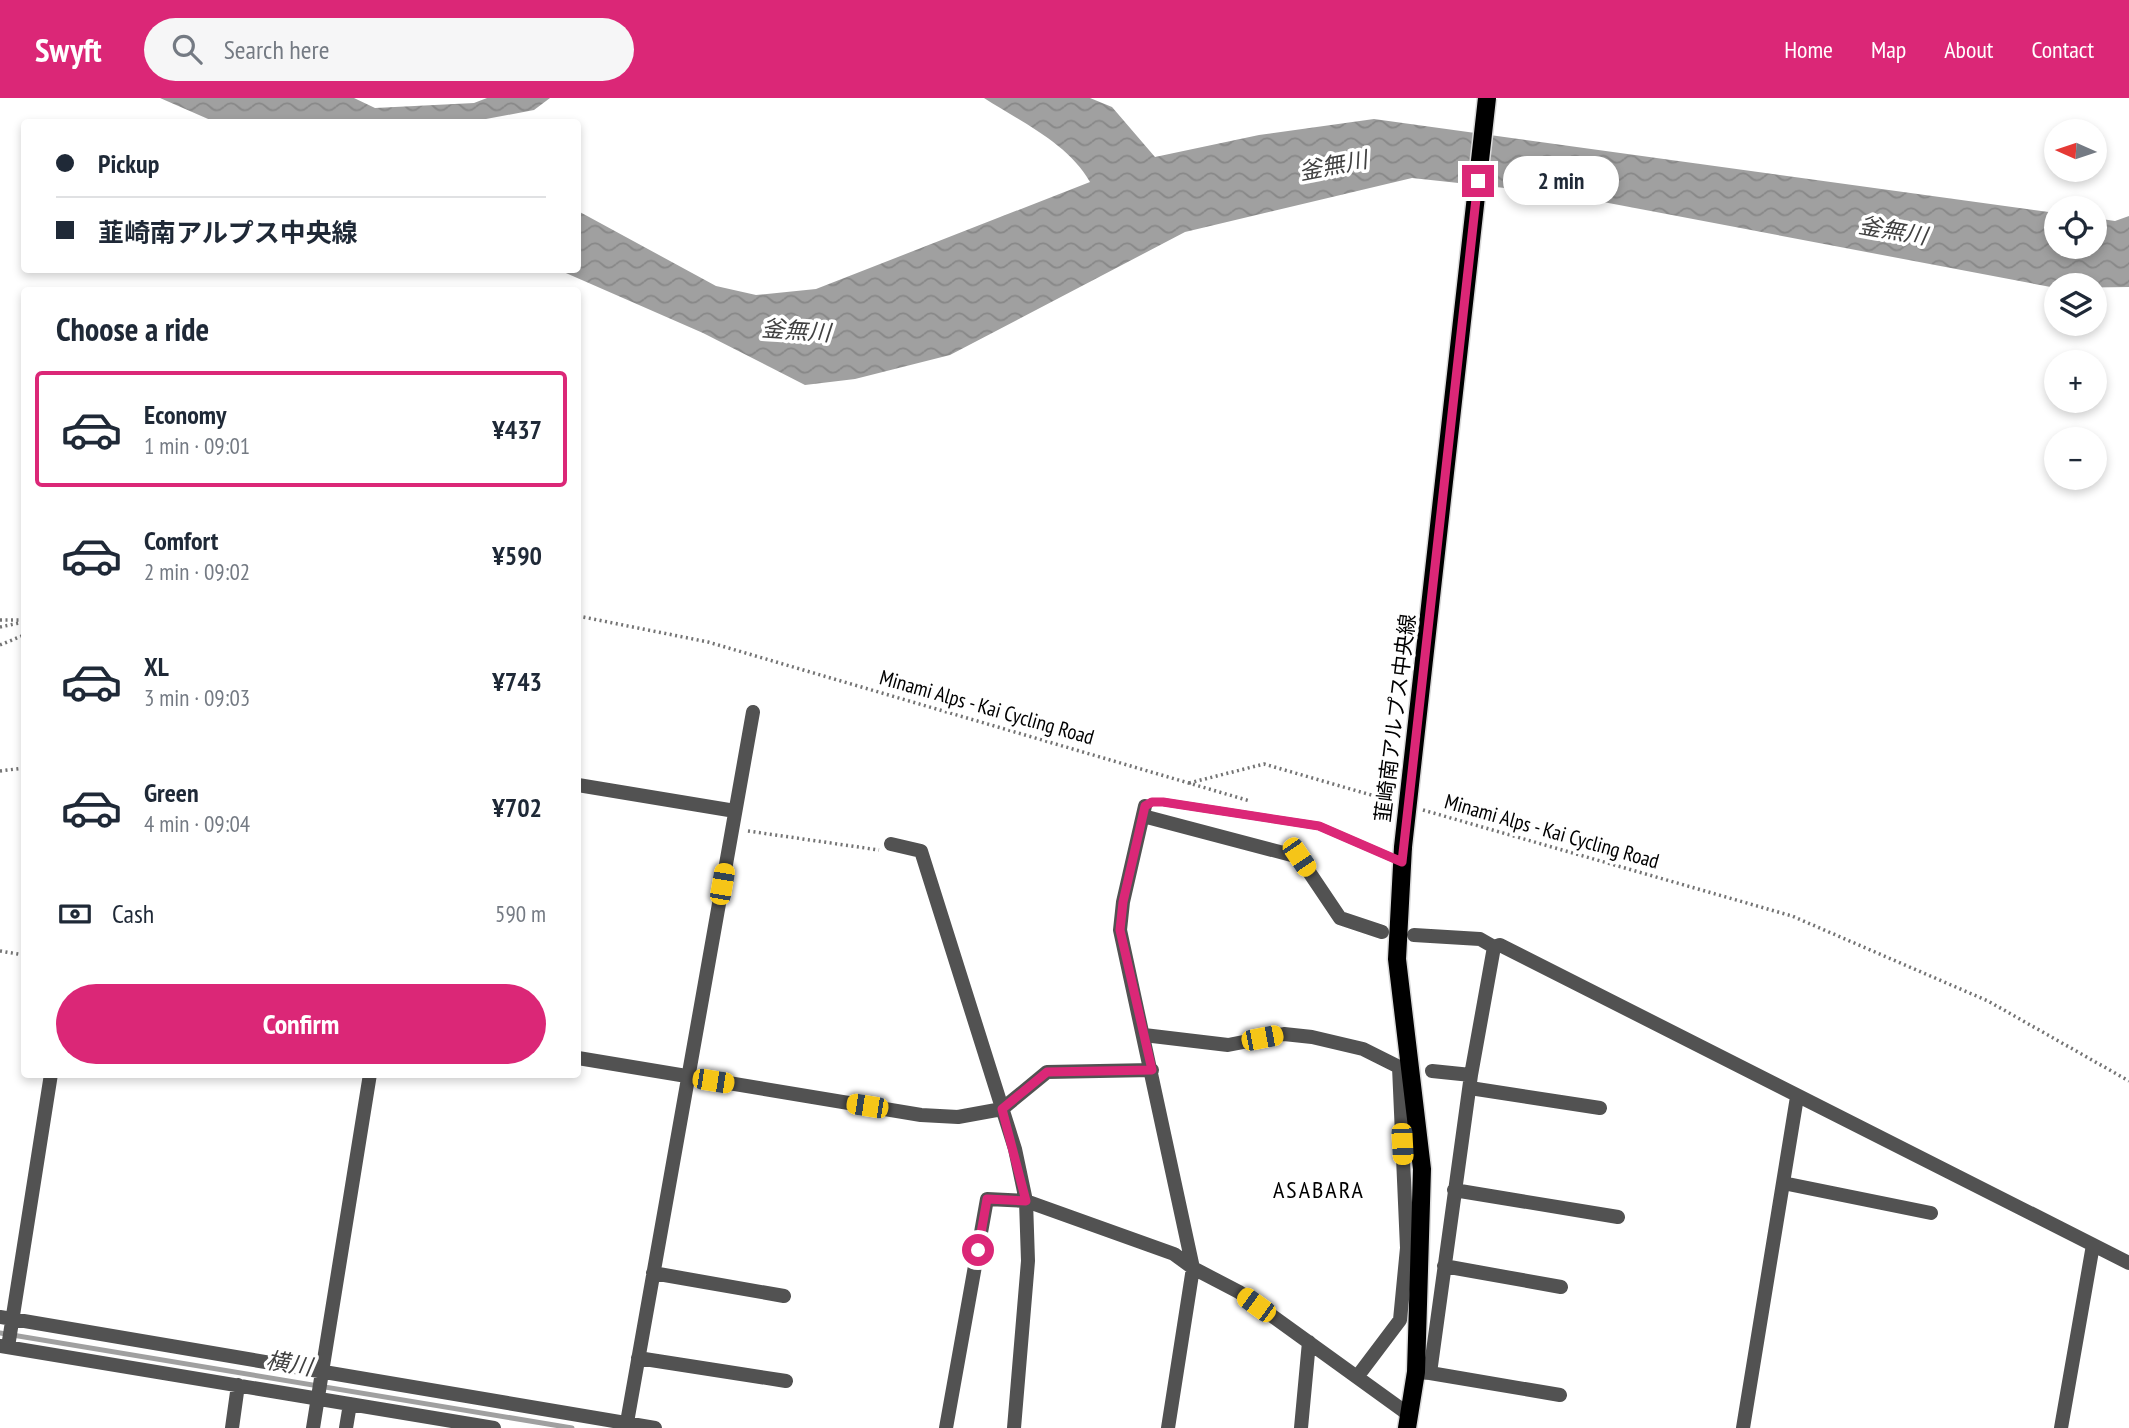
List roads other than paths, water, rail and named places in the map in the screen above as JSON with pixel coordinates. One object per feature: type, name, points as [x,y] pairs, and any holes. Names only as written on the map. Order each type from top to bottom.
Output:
[{"type":"main road","name":"韮崎南アルプス中央線","points":[[1407,1421],[1423,1372],[1422,1169],[1397,959],[1402,854],[1487,98]]},
{"type":"street","points":[[626,1426],[753,712]]},
{"type":"street","points":[[581,785],[735,811]]},
{"type":"street","points":[[1168,1428],[1193,1268],[1120,930],[1123,902],[1144,811],[1299,857],[1340,918],[1382,932]]},
{"type":"street","points":[[891,845],[921,851],[1002,1109],[1026,1201],[1028,1261],[1014,1428]]},
{"type":"street","points":[[1414,935],[1480,939],[1494,947],[1500,945],[2129,1263]]},
{"type":"street","points":[[1494,947],[1444,1266],[1423,1372],[1560,1395]]},
{"type":"street","points":[[1144,1035],[1228,1045],[1284,1034],[1312,1037],[1363,1049],[1399,1067],[1407,1248],[1400,1320],[1357,1377]]},
{"type":"street","points":[[581,1058],[921,1115],[958,1117],[1002,1109],[1047,1072],[1152,1070]]},
{"type":"street","points":[[1432,1071],[1600,1108]]},
{"type":"street","points":[[50,1078],[5,1345],[350,1404],[428,1423],[494,1428]]},
{"type":"street","points":[[313,1428],[369,1078]]},
{"type":"street","points":[[1743,1428],[1797,1097]]},
{"type":"street","points":[[1783,1183],[1931,1213]]},
{"type":"street","points":[[1454,1191],[1618,1217]]},
{"type":"street","points":[[946,1428],[987,1199],[1026,1201],[1174,1254],[1193,1268],[1239,1292],[1357,1377],[1407,1421]]},
{"type":"street","points":[[2061,1428],[2093,1245]]},
{"type":"street","points":[[1444,1266],[1561,1286]]},
{"type":"street","points":[[653,1273],[784,1296]]},
{"type":"street","points":[[7,1321],[322,1372],[626,1426],[655,1428]]},
{"type":"street","points":[[1301,1428],[1308,1342]]},
{"type":"street","points":[[638,1358],[786,1381]]},
{"type":"street","points":[[232,1428],[238,1385]]},
{"type":"street","points":[[346,1428],[350,1404]]},
{"type":"lane","points":[[1144,811],[1152,802],[1163,802],[1319,826],[1402,854]]},
{"type":"water","points":[[160,98],[354,98],[375,108],[474,103],[487,98],[550,98],[534,110],[486,119],[208,119]]},
{"type":"water","name":"釜無川","points":[[984,98],[1090,98],[1112,107],[1155,157],[1259,135],[1374,119],[2044,211],[2044,259],[2107,259],[2107,220],[2115,221],[2129,216],[2129,287],[2107,287],[2107,273],[2044,273],[2044,286],[1561,194],[1412,178],[1185,232],[950,355],[855,379],[805,385],[703,333],[566,273],[581,273],[581,213],[716,286],[756,295],[816,289],[1090,182],[1081,168],[1057,145]]},
{"type":"waterway","name":"横川","points":[[0,1333],[572,1428]]},
{"type":"district","name":"ASABARA","points":[[1319,1189]]}]
